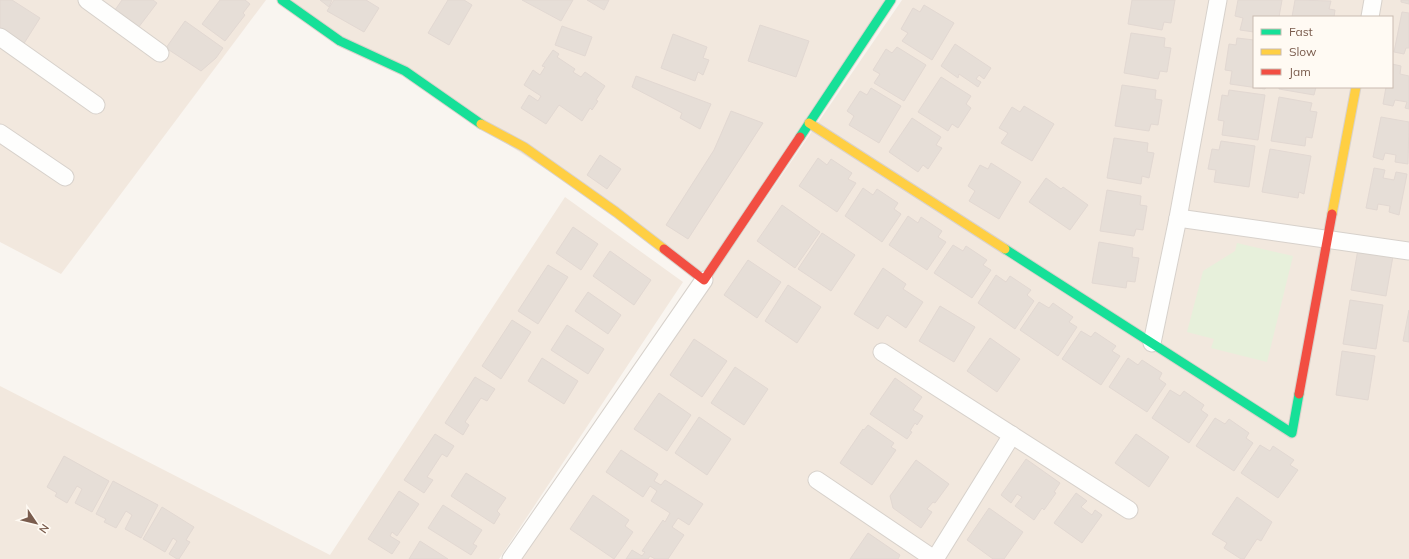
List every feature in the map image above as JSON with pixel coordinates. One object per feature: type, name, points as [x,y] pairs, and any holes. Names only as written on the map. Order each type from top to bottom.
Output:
[{"type":"street","points":[[87,0],[160,53]]},
{"type":"street","points":[[282,0],[340,41],[405,71],[482,125],[524,147],[616,212],[704,280]]},
{"type":"street","points":[[511,559],[704,280],[891,0]]},
{"type":"street","points":[[1152,343],[1178,218],[1218,0]]},
{"type":"street","points":[[1370,16],[1373,0]]},
{"type":"street","points":[[0,37],[96,105]]},
{"type":"street","points":[[809,123],[1292,433],[1356,88]]},
{"type":"street","points":[[0,132],[65,177]]},
{"type":"street","points":[[1178,218],[1327,239],[1408,247]]},
{"type":"street","points":[[882,352],[1129,510]]},
{"type":"street","points":[[817,480],[935,559],[1012,435]]},
{"type":"shaded area","points":[[0,0],[266,0],[61,274],[0,242]]},
{"type":"shaded area","points":[[287,0],[885,0],[703,272]]},
{"type":"shaded area","points":[[902,0],[1409,0],[1409,559],[519,559]]},
{"type":"shaded area","points":[[565,197],[683,282],[499,559],[0,559],[0,386],[330,555]]},
{"type":"green space","points":[[1237,243],[1293,256],[1267,362],[1211,348],[1214,339],[1187,332],[1203,271],[1235,251]]},
{"type":"building","points":[[0,0],[12,0],[40,18],[23,45],[0,29]]},
{"type":"building","points":[[122,0],[153,0],[157,3],[138,28],[115,10]]},
{"type":"building","points":[[220,0],[245,0],[250,4],[243,13],[245,15],[225,41],[202,24]]},
{"type":"building","points":[[320,0],[332,0],[329,7]]},
{"type":"building","points":[[334,0],[366,0],[379,8],[364,32],[327,11]]},
{"type":"building","points":[[448,0],[464,0],[472,5],[449,45],[428,33]]},
{"type":"building","points":[[522,0],[573,0],[561,21]]},
{"type":"building","points":[[587,0],[609,0],[604,10]]},
{"type":"building","points":[[1132,0],[1175,0],[1171,23],[1164,22],[1162,30],[1128,24]]},
{"type":"building","points":[[1238,0],[1282,0],[1279,16],[1253,16],[1253,32],[1240,30],[1243,18],[1235,16]]},
{"type":"building","points":[[1295,0],[1331,1],[1329,9],[1335,10],[1334,16],[1292,16]]},
{"type":"building","points":[[1401,0],[1409,0],[1409,4],[1401,2]]},
{"type":"building","points":[[924,5],[954,23],[932,60],[902,41],[908,33],[901,29],[913,8],[920,12]]},
{"type":"building","points":[[1402,12],[1409,13],[1409,48],[1406,48],[1404,54],[1394,52]]},
{"type":"building","points":[[185,21],[223,48],[216,58],[201,71],[166,48]]},
{"type":"building","points":[[760,25],[809,41],[796,77],[748,61]]},
{"type":"building","points":[[562,26],[592,37],[585,56],[555,45]]},
{"type":"building","points":[[1131,33],[1165,38],[1164,47],[1171,48],[1167,72],[1160,71],[1158,79],[1124,73]]},
{"type":"building","points":[[673,34],[707,47],[703,58],[709,60],[703,75],[698,72],[695,81],[661,68]]},
{"type":"building","points":[[1237,38],[1253,40],[1253,87],[1230,84],[1232,71],[1225,70],[1229,44],[1236,45]]},
{"type":"building","points":[[955,44],[991,68],[984,79],[979,75],[976,79],[981,82],[978,87],[959,74],[958,78],[941,66]]},
{"type":"building","points":[[897,47],[926,65],[904,101],[874,83],[880,74],[873,70],[886,49],[892,53]]},
{"type":"building","points":[[553,50],[559,54],[557,57],[575,69],[573,72],[581,77],[585,72],[605,86],[596,100],[598,101],[592,110],[590,108],[582,121],[559,105],[546,124],[521,108],[529,95],[538,101],[541,96],[524,85],[533,70],[540,75],[545,67],[542,66]]},
{"type":"building","points":[[1393,64],[1401,66],[1400,74],[1409,76],[1409,109],[1405,108],[1407,102],[1395,100],[1393,106],[1383,104],[1386,88],[1393,88]]},
{"type":"building","points":[[636,76],[711,104],[700,129],[680,118],[682,113],[632,87]]},
{"type":"building","points":[[941,77],[971,96],[966,104],[971,108],[958,128],[952,124],[948,131],[918,112]]},
{"type":"building","points":[[1122,85],[1156,90],[1155,99],[1162,100],[1158,125],[1151,124],[1149,131],[1115,126]]},
{"type":"building","points":[[871,88],[901,106],[879,143],[849,125],[854,116],[847,111],[860,91],[867,95]]},
{"type":"building","points":[[1279,88],[1316,88],[1314,95]]},
{"type":"building","points":[[1229,90],[1265,95],[1258,140],[1222,135],[1224,121],[1218,120],[1222,95],[1228,96]]},
{"type":"building","points":[[1279,97],[1312,103],[1310,111],[1317,112],[1312,138],[1306,137],[1305,146],[1271,141]]},
{"type":"building","points":[[1024,106],[1054,124],[1032,161],[1001,143],[1008,133],[999,128],[1012,107],[1020,112]]},
{"type":"building","points":[[731,111],[763,123],[688,239],[666,225],[714,150]]},
{"type":"building","points":[[1381,117],[1409,122],[1408,164],[1395,162],[1396,155],[1385,153],[1383,160],[1373,157]]},
{"type":"building","points":[[912,118],[941,137],[936,145],[942,148],[928,169],[923,165],[918,172],[889,152]]},
{"type":"building","points":[[1114,138],[1148,143],[1147,152],[1154,153],[1149,178],[1142,176],[1141,184],[1107,178]]},
{"type":"building","points":[[1221,141],[1255,146],[1249,187],[1214,182],[1216,170],[1208,169],[1212,149],[1219,150]]},
{"type":"building","points":[[1270,149],[1311,156],[1304,194],[1299,192],[1298,198],[1262,192]]},
{"type":"building","points":[[600,155],[621,169],[607,189],[587,175]]},
{"type":"building","points":[[818,158],[827,165],[831,159],[852,173],[848,179],[856,183],[837,212],[799,186]]},
{"type":"building","points":[[991,163],[1021,182],[999,219],[969,201],[975,191],[968,186],[980,165],[988,169]]},
{"type":"building","points":[[1374,168],[1385,170],[1383,178],[1394,180],[1396,172],[1407,174],[1399,215],[1389,212],[1390,206],[1378,204],[1377,210],[1366,208]]},
{"type":"building","points":[[1046,178],[1061,189],[1063,187],[1088,205],[1070,230],[1029,202]]},
{"type":"building","points":[[863,188],[873,195],[877,189],[898,203],[894,209],[901,214],[882,242],[845,216]]},
{"type":"building","points":[[1107,190],[1141,196],[1140,205],[1147,206],[1143,230],[1136,229],[1134,236],[1100,231]]},
{"type":"building","points":[[782,205],[820,232],[795,268],[757,241]]},
{"type":"building","points":[[908,216],[918,223],[921,217],[942,231],[938,237],[946,242],[927,270],[889,245]]},
{"type":"building","points":[[573,227],[598,244],[581,270],[556,253]]},
{"type":"building","points":[[822,233],[855,255],[831,291],[798,269]]},
{"type":"building","points":[[1099,242],[1133,248],[1132,257],[1139,258],[1135,282],[1127,281],[1126,288],[1092,283]]},
{"type":"building","points":[[953,245],[963,251],[966,246],[987,260],[983,265],[991,270],[972,298],[934,273]]},
{"type":"building","points":[[1358,249],[1393,256],[1386,296],[1351,290]]},
{"type":"building","points":[[610,251],[651,280],[634,305],[593,276]]},
{"type":"building","points":[[748,260],[781,282],[757,318],[724,295]]},
{"type":"building","points":[[548,265],[568,277],[538,324],[518,311]]},
{"type":"building","points":[[883,268],[906,284],[903,289],[923,302],[906,328],[887,315],[878,329],[854,314]]},
{"type":"building","points":[[996,275],[1006,282],[1010,276],[1031,290],[1027,295],[1034,301],[1015,329],[978,303]]},
{"type":"building","points":[[788,285],[821,307],[797,343],[765,321]]},
{"type":"building","points":[[588,292],[621,315],[608,334],[575,311]]},
{"type":"building","points":[[1350,300],[1383,305],[1376,349],[1343,344]]},
{"type":"building","points":[[1039,302],[1049,308],[1053,303],[1073,317],[1069,322],[1077,327],[1058,356],[1020,330]]},
{"type":"building","points":[[940,306],[975,327],[954,362],[919,341]]},
{"type":"building","points":[[1409,310],[1409,342],[1403,341]]},
{"type":"building","points":[[512,320],[531,332],[501,379],[482,366]]},
{"type":"building","points":[[567,325],[604,349],[588,374],[551,350]]},
{"type":"building","points":[[1081,331],[1091,337],[1095,332],[1116,346],[1112,351],[1120,356],[1101,385],[1062,359]]},
{"type":"building","points":[[990,338],[1020,359],[997,392],[967,371]]},
{"type":"building","points":[[694,339],[727,361],[702,397],[670,375]]},
{"type":"building","points":[[1342,351],[1375,356],[1368,400],[1336,395]]},
{"type":"building","points":[[542,358],[578,381],[564,404],[528,381]]},
{"type":"building","points":[[1128,358],[1138,365],[1142,360],[1162,373],[1159,379],[1166,384],[1147,412],[1109,387]]},
{"type":"building","points":[[735,367],[768,389],[744,425],[711,403]]},
{"type":"building","points":[[475,377],[495,389],[487,401],[481,398],[465,422],[469,425],[463,435],[445,423]]},
{"type":"building","points":[[895,378],[922,397],[913,410],[923,416],[917,425],[915,423],[910,431],[912,432],[907,439],[870,414]]},
{"type":"building","points":[[1170,390],[1180,396],[1184,391],[1204,405],[1201,410],[1208,415],[1189,443],[1152,418]]},
{"type":"building","points":[[659,393],[691,415],[667,451],[634,429]]},
{"type":"building","points":[[699,417],[731,439],[707,475],[675,453]]},
{"type":"building","points":[[1215,418],[1225,424],[1229,419],[1249,433],[1246,438],[1253,443],[1234,471],[1196,446]]},
{"type":"building","points":[[868,425],[894,443],[891,447],[896,450],[872,485],[840,463],[863,429],[864,430]]},
{"type":"building","points":[[435,434],[454,446],[447,457],[442,454],[427,477],[433,480],[424,493],[404,480]]},
{"type":"building","points":[[1136,434],[1169,457],[1149,487],[1115,463]]},
{"type":"building","points":[[1260,445],[1270,451],[1273,446],[1294,460],[1290,465],[1298,470],[1278,498],[1241,473]]},
{"type":"building","points":[[621,450],[658,474],[654,481],[661,485],[665,480],[703,504],[689,525],[678,518],[672,527],[684,535],[668,559],[655,559],[650,556],[648,559],[626,559],[632,550],[642,556],[645,552],[642,551],[663,520],[665,522],[670,513],[651,501],[657,491],[650,486],[643,497],[606,472]]},
{"type":"building","points":[[64,456],[109,481],[92,512],[75,503],[82,489],[77,486],[67,503],[55,496],[57,493],[47,487]]},
{"type":"building","points":[[1026,459],[1060,483],[1054,492],[1056,493],[1044,510],[1042,508],[1034,520],[1015,506],[1022,497],[1017,494],[1011,503],[1001,495]]},
{"type":"building","points":[[916,460],[949,484],[935,503],[933,502],[927,509],[932,512],[921,528],[893,508],[890,496]]},
{"type":"building","points":[[466,473],[506,498],[497,511],[500,514],[494,524],[451,496]]},
{"type":"building","points":[[113,481],[158,505],[141,538],[125,529],[132,515],[126,511],[116,528],[104,522],[106,519],[96,514]]},
{"type":"building","points":[[399,491],[419,504],[397,536],[392,532],[390,536],[400,542],[392,554],[368,539]]},
{"type":"building","points":[[1076,493],[1087,501],[1081,507],[1092,515],[1095,510],[1102,515],[1082,543],[1054,523]]},
{"type":"building","points":[[593,495],[629,520],[625,526],[633,532],[614,559],[570,529]]},
{"type":"building","points":[[1237,497],[1272,522],[1261,541],[1257,539],[1244,559],[1241,559],[1224,548],[1227,543],[1212,534]]},
{"type":"building","points":[[443,505],[482,530],[473,544],[477,546],[471,555],[428,528]]},
{"type":"building","points":[[162,507],[194,527],[186,540],[190,542],[179,559],[169,554],[177,541],[173,538],[165,552],[143,539]]},
{"type":"building","points":[[989,508],[1023,532],[1004,559],[993,559],[967,540]]},
{"type":"building","points":[[868,533],[900,555],[898,559],[850,559]]},
{"type":"building","points":[[420,541],[448,559],[409,559]]},
{"type":"traffic: fast","points":[[282,0],[340,41],[405,71],[481,124]]},
{"type":"traffic: fast","points":[[800,137],[891,0]]},
{"type":"traffic: fast","points":[[1005,249],[1292,433],[1299,394]]},
{"type":"traffic: slow","points":[[1332,214],[1356,88]]},
{"type":"traffic: slow","points":[[809,123],[1005,249]]},
{"type":"traffic: slow","points":[[481,124],[524,147],[616,212],[664,249]]},
{"type":"traffic: jam","points":[[664,249],[704,280],[800,137]]},
{"type":"traffic: jam","points":[[1299,394],[1332,214]]}]
